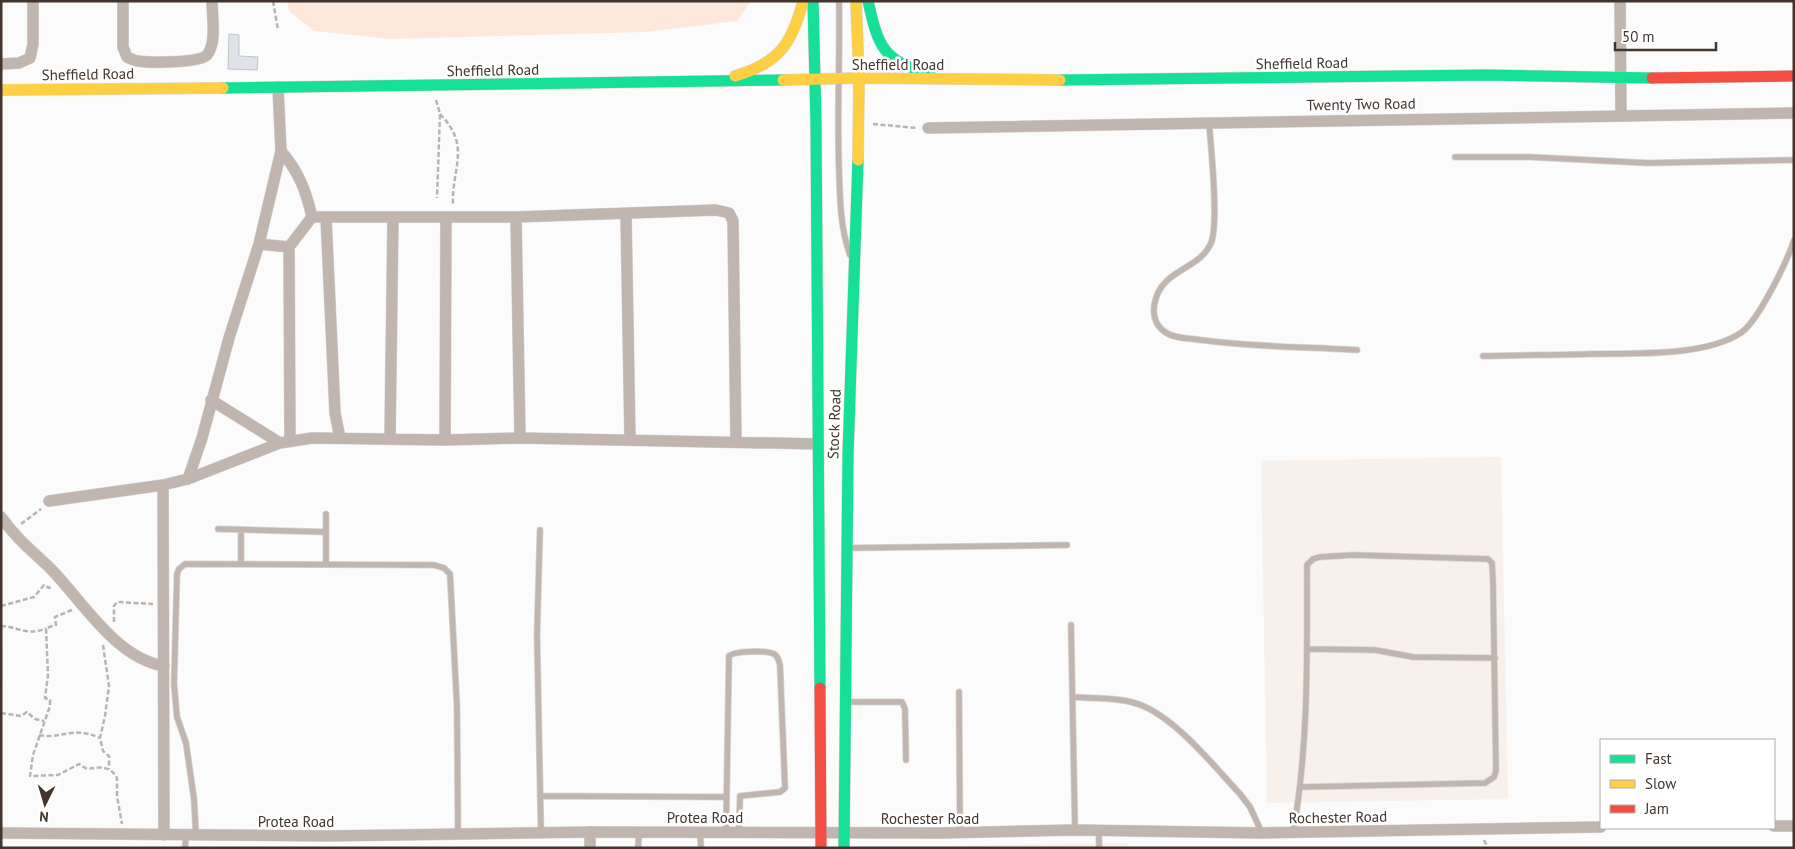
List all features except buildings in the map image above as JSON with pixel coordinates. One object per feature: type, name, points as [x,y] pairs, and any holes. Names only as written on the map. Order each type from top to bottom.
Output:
[{"type":"main road","points":[[701,84],[751,72],[768,64],[782,53],[796,27],[803,1]]},
{"type":"main road","name":"Stock Road","points":[[813,1],[821,848]]},
{"type":"main road","name":"Stock Road","points":[[844,848],[846,548],[855,271],[858,78],[856,1]]},
{"type":"main road","points":[[868,1],[875,38],[887,54],[900,64],[916,70],[969,79]]},
{"type":"main road","name":"Sheffield Road","points":[[1,90],[701,84],[838,78],[1129,81],[1486,75],[1622,79],[1794,76]]},
{"type":"street","points":[[1,64],[19,63],[30,58],[33,44],[33,1]]},
{"type":"street","points":[[123,1],[123,47],[127,57],[137,61],[168,61],[199,60],[207,55],[212,43],[212,1]]},
{"type":"street","points":[[1620,1],[1621,114]]},
{"type":"street","points":[[188,479],[202,438],[259,244],[281,151],[278,87]]},
{"type":"street","name":"Twenty Two Road","points":[[928,128],[1621,114],[1794,113]]},
{"type":"street","points":[[281,151],[296,168],[302,180],[312,217]]},
{"type":"street","points":[[312,217],[516,217],[716,210],[732,216],[736,442]]},
{"type":"street","points":[[626,214],[630,440]]},
{"type":"street","points":[[285,442],[289,247],[312,217]]},
{"type":"street","points":[[326,217],[335,413],[340,438]]},
{"type":"street","points":[[390,438],[393,217]]},
{"type":"street","points":[[446,440],[450,217]]},
{"type":"street","points":[[516,217],[520,438]]},
{"type":"street","points":[[259,244],[289,247]]},
{"type":"street","points":[[212,400],[285,442]]},
{"type":"street","points":[[49,501],[162,485],[188,479],[285,442],[340,438],[446,440],[520,438],[818,444]]},
{"type":"street","points":[[162,485],[164,835]]},
{"type":"street","points":[[1,517],[10,530],[61,580],[110,635],[149,663],[164,666]]},
{"type":"street","points":[[1775,826],[1794,826]]},
{"type":"street","name":"Rochester Road","points":[[844,833],[1099,830],[1262,834],[1600,827]]},
{"type":"street","name":"Protea Road","points":[[1,833],[191,836],[726,831],[844,833]]},
{"type":"street","points":[[590,832],[590,848]]},
{"type":"lane","points":[[839,1],[837,124],[841,218],[843,232],[855,271]]},
{"type":"lane","points":[[1209,122],[1214,215],[1211,244],[1192,263],[1167,279],[1160,288],[1153,308],[1156,323],[1168,334],[1216,342],[1356,350]]},
{"type":"lane","points":[[1456,157],[1529,157],[1648,163],[1794,160]]},
{"type":"lane","points":[[1483,356],[1650,353],[1705,347],[1724,342],[1743,331],[1759,312],[1794,240]]},
{"type":"lane","points":[[326,514],[326,564]]},
{"type":"lane","points":[[218,529],[326,532]]},
{"type":"lane","points":[[241,530],[241,563]]},
{"type":"lane","points":[[540,530],[537,635],[541,833]]},
{"type":"lane","points":[[846,548],[1067,545]]},
{"type":"lane","points":[[1293,833],[1301,787],[1307,649],[1306,565],[1313,559],[1353,555],[1488,559],[1492,564],[1493,570],[1496,770],[1490,782],[1301,787]]},
{"type":"lane","points":[[185,848],[191,836],[194,799],[188,752],[177,717],[174,684],[178,574],[179,569],[185,564],[434,565],[444,568],[450,574],[456,707],[458,834]]},
{"type":"lane","points":[[1071,625],[1074,698],[1075,830]]},
{"type":"lane","points":[[1307,649],[1375,650],[1413,657],[1494,658]]},
{"type":"lane","points":[[726,831],[730,656],[736,652],[771,653],[778,658],[780,665],[785,788],[780,792],[740,796],[739,832]]},
{"type":"lane","points":[[959,692],[960,833]]},
{"type":"lane","points":[[1074,698],[1128,701],[1143,706],[1164,717],[1240,794],[1250,807],[1262,834]]},
{"type":"lane","points":[[844,702],[902,702],[905,709],[906,760]]},
{"type":"lane","points":[[540,796],[726,798]]},
{"type":"lane","points":[[1099,830],[1100,848]]},
{"type":"lane","points":[[638,848],[639,832]]},
{"type":"lane","points":[[700,832],[701,848]]},
{"type":"path","points":[[273,1],[278,30]]},
{"type":"path","points":[[436,99],[440,114],[437,198]]},
{"type":"path","points":[[440,114],[447,122],[458,142],[457,171],[453,184],[450,217]]},
{"type":"path","points":[[869,124],[904,128],[928,128]]},
{"type":"path","points":[[10,530],[32,518],[49,501]]},
{"type":"path","points":[[1,606],[34,597],[44,585],[49,588],[61,580]]},
{"type":"path","points":[[109,769],[109,756],[103,751],[100,738],[106,716],[109,686],[103,653],[103,640],[110,635],[114,606],[117,602],[147,603],[164,606]]},
{"type":"path","points":[[1,626],[18,631],[41,631],[56,625],[55,617],[69,613],[82,604]]},
{"type":"path","points":[[46,628],[48,675],[45,698],[50,700],[46,720],[44,721],[30,764],[30,776],[58,775],[79,764],[87,769],[100,766],[109,769],[117,778],[117,796],[123,835]]},
{"type":"path","points":[[1,651],[1,685]]},
{"type":"path","points":[[1,713],[21,716],[28,712],[35,719],[44,721]]},
{"type":"path","points":[[39,735],[49,738],[63,733],[79,731],[100,738]]},
{"type":"shaded area","points":[[287,1],[751,1],[737,21],[647,32],[391,39],[314,31],[289,11]]},
{"type":"shaded area","points":[[1501,457],[1508,799],[1267,803],[1261,461]]},
{"type":"shaded area","points":[[1128,843],[1128,848],[882,847]]},
{"type":"traffic: fast","points":[[813,1],[816,123],[820,688]]},
{"type":"traffic: fast","points":[[868,1],[875,30],[885,50],[902,63],[914,69],[930,73]]},
{"type":"traffic: fast","points":[[1060,80],[1486,75],[1652,78]]},
{"type":"traffic: fast","points":[[223,88],[783,80]]},
{"type":"traffic: fast","points":[[844,848],[848,454],[858,160]]},
{"type":"traffic: slow","points":[[735,76],[763,65],[781,50],[794,29],[803,1]]},
{"type":"traffic: slow","points":[[856,1],[859,78],[858,160]]},
{"type":"traffic: slow","points":[[783,80],[859,78],[1060,80]]},
{"type":"traffic: slow","points":[[1,90],[223,88]]},
{"type":"traffic: jam","points":[[1652,78],[1794,76]]},
{"type":"traffic: jam","points":[[820,688],[821,848]]}]
